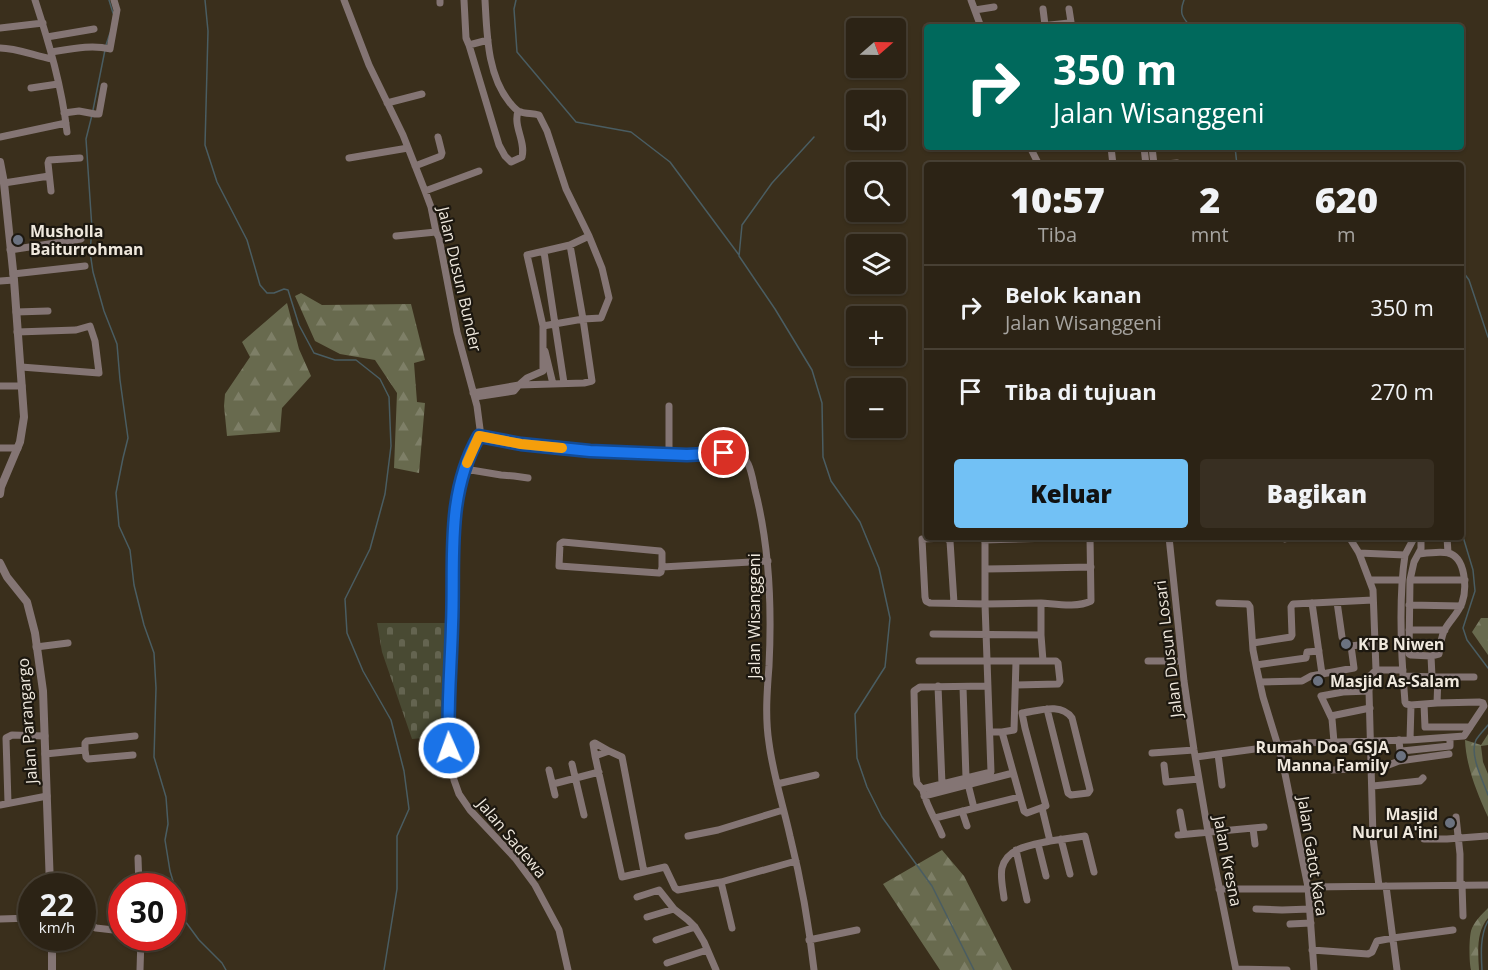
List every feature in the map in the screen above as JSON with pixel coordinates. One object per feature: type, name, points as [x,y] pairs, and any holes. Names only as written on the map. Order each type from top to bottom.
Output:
[{"type":"street","points":[[35,0],[52,56],[67,132]]},
{"type":"street","points":[[0,48],[8,48],[37,57],[52,56],[75,49],[106,47],[111,49],[117,10],[114,0]]},
{"type":"street","name":"Jalan Dusun Bunder","points":[[344,0],[369,65],[408,148],[431,207],[457,332],[474,395],[479,421],[479,436]]},
{"type":"street","points":[[464,0],[466,38],[500,145],[511,162],[522,157],[524,149],[516,119],[518,111]]},
{"type":"street","points":[[486,0],[488,40],[494,72],[503,94],[521,113],[539,115],[547,131],[566,189],[602,268],[609,298],[602,318],[543,326]]},
{"type":"street","points":[[971,0],[980,24]]},
{"type":"street","points":[[975,10],[994,8]]},
{"type":"street","points":[[1043,9],[1045,24]]},
{"type":"street","points":[[1058,24],[1071,22],[1069,9]]},
{"type":"street","points":[[0,28],[43,23]]},
{"type":"street","points":[[47,37],[94,29]]},
{"type":"street","points":[[469,45],[488,40]]},
{"type":"street","points":[[31,88],[58,84]]},
{"type":"street","points":[[64,113],[100,112],[104,86]]},
{"type":"street","points":[[387,103],[422,94]]},
{"type":"street","points":[[0,137],[66,123]]},
{"type":"street","points":[[415,166],[441,156],[438,137]]},
{"type":"street","points":[[349,158],[408,148]]},
{"type":"street","points":[[51,191],[49,160],[80,158]]},
{"type":"street","points":[[0,162],[4,222],[13,277],[24,426],[18,447],[0,489]]},
{"type":"street","points":[[425,191],[479,171]]},
{"type":"street","points":[[3,183],[49,176]]},
{"type":"street","points":[[396,236],[436,232]]},
{"type":"street","points":[[543,371],[543,326],[526,255],[570,245],[589,236]]},
{"type":"street","points":[[10,250],[81,239]]},
{"type":"street","points":[[519,385],[592,381],[570,245]]},
{"type":"street","points":[[544,252],[564,383]]},
{"type":"street","points":[[0,281],[85,266]]},
{"type":"street","points":[[16,312],[48,311]]},
{"type":"street","points":[[17,332],[76,330],[90,326],[95,341],[99,373],[21,367]]},
{"type":"street","points":[[542,344],[553,384]]},
{"type":"street","points":[[474,395],[514,391],[527,378],[543,371],[549,364]]},
{"type":"street","points":[[0,386],[22,386]]},
{"type":"street","points":[[669,406],[669,454]]},
{"type":"street","name":"Jalan Wisanggeni","points":[[479,436],[521,444],[590,451],[701,455],[735,452],[745,458],[761,512],[771,597],[768,740],[796,861],[814,970]]},
{"type":"street","name":"Jalan Sadewa","points":[[479,436],[465,469],[453,524],[453,618],[448,720],[454,780],[459,794],[470,810],[515,858],[535,885],[559,930],[568,970]]},
{"type":"street","points":[[0,448],[18,447]]},
{"type":"street","points":[[465,469],[501,476],[528,478]]},
{"type":"street","points":[[924,539],[922,539],[925,599],[930,603],[985,604],[1089,602],[1091,599],[1090,540]]},
{"type":"street","points":[[949,540],[954,603]]},
{"type":"street","points":[[923,792],[967,781],[991,772],[984,540]]},
{"type":"street","name":"Jalan Dusun Losari","points":[[1169,540],[1182,662],[1195,754]]},
{"type":"street","points":[[1351,540],[1359,553],[1372,590],[1376,670],[1371,675],[1369,691],[1373,838],[1397,970]]},
{"type":"street","points":[[1152,753],[1218,754],[1300,742],[1410,740],[1464,736],[1484,706],[1483,703],[1411,705],[1405,702],[1401,580],[1405,555],[1416,540]]},
{"type":"street","points":[[1419,540],[1421,549],[1412,569],[1410,580],[1409,654],[1431,656],[1438,654],[1445,630],[1461,606],[1464,594],[1463,571],[1456,557],[1448,553],[1419,554]]},
{"type":"street","points":[[1447,540],[1448,553]]},
{"type":"street","points":[[560,543],[660,551],[662,567],[661,572],[658,573],[559,566],[560,543]]},
{"type":"street","points":[[1359,553],[1405,555]]},
{"type":"street","points":[[662,567],[768,561]]},
{"type":"street","name":"Jalan Parangargo","points":[[0,563],[7,577],[27,602],[31,615],[43,691],[50,873]]},
{"type":"street","points":[[985,569],[1091,567]]},
{"type":"street","points":[[1370,580],[1401,580]]},
{"type":"street","points":[[1410,580],[1464,580]]},
{"type":"street","points":[[1253,643],[1292,637],[1292,605],[1373,600]]},
{"type":"street","points":[[1337,602],[1342,637]]},
{"type":"street","points":[[1041,603],[1043,661]]},
{"type":"street","name":"Jalan Gatot Kaca","points":[[1219,603],[1249,604],[1250,607],[1256,664],[1278,746],[1308,888],[1314,970]]},
{"type":"street","points":[[1312,603],[1322,674]]},
{"type":"street","points":[[1409,605],[1461,606]]},
{"type":"street","points":[[1409,630],[1445,630]]},
{"type":"street","points":[[933,634],[1041,635]]},
{"type":"street","points":[[36,647],[68,643]]},
{"type":"street","points":[[1260,682],[1302,681],[1311,676],[1354,668],[1351,646],[1375,643]]},
{"type":"street","points":[[1256,664],[1306,658],[1306,652],[1319,651]]},
{"type":"street","points":[[1431,656],[1437,703]]},
{"type":"street","points":[[919,661],[987,660],[1056,661],[1058,663],[1059,683],[1016,685]]},
{"type":"street","points":[[1002,732],[1025,813],[1046,806],[1019,713],[1016,661]]},
{"type":"street","points":[[1148,661],[1182,662]]},
{"type":"street","points":[[1376,670],[1435,677],[1474,677]]},
{"type":"street","points":[[942,835],[917,783],[914,691],[920,687],[938,686],[988,687]]},
{"type":"street","points":[[938,686],[942,784]]},
{"type":"street","points":[[963,687],[967,781],[974,808]]},
{"type":"street","points":[[1334,742],[1334,725],[1321,697],[1343,692],[1369,691]]},
{"type":"street","points":[[1424,704],[1425,727],[1470,727]]},
{"type":"street","points":[[1410,740],[1411,705]]},
{"type":"street","points":[[1331,717],[1370,708]]},
{"type":"street","points":[[1019,713],[1047,710],[1058,709],[1072,718],[1090,790],[1088,793],[1071,795],[1068,793],[1047,710]]},
{"type":"street","points":[[1014,730],[1019,713]]},
{"type":"street","points":[[990,732],[1025,728]]},
{"type":"street","points":[[45,736],[12,735],[6,738],[4,804],[47,796]]},
{"type":"street","points":[[133,755],[88,759],[85,743],[135,736]]},
{"type":"street","points":[[1400,740],[1400,751],[1402,751],[1450,746],[1450,738]]},
{"type":"street","points":[[644,872],[622,757],[594,742],[595,756],[622,877],[644,872],[665,867],[678,890],[721,882],[796,861]]},
{"type":"street","points":[[45,754],[86,750]]},
{"type":"street","points":[[595,756],[609,751]]},
{"type":"street","name":"Jalan Kresna","points":[[1195,754],[1208,832],[1236,969]]},
{"type":"street","points":[[1218,754],[1222,785]]},
{"type":"street","points":[[1332,770],[1386,766],[1399,761],[1449,754]]},
{"type":"street","points":[[572,764],[584,815]]},
{"type":"street","points":[[1164,765],[1166,782],[1199,779]]},
{"type":"street","points":[[549,770],[555,795]]},
{"type":"street","points":[[553,784],[599,772]]},
{"type":"street","points":[[923,792],[942,784],[1013,773]]},
{"type":"street","points":[[777,784],[816,775]]},
{"type":"street","points":[[1373,786],[1420,781],[1423,778]]},
{"type":"street","points":[[935,818],[1019,797]]},
{"type":"street","points":[[1042,808],[1050,841]]},
{"type":"street","points":[[688,836],[718,830],[783,810]]},
{"type":"street","points":[[962,811],[967,826]]},
{"type":"street","points":[[1180,812],[1181,835],[1264,827]]},
{"type":"street","points":[[1456,817],[1463,916]]},
{"type":"street","points":[[1253,828],[1255,844]]},
{"type":"street","points":[[1004,898],[1002,868],[1007,858],[1022,847],[1084,836],[1094,872]]},
{"type":"street","points":[[1424,839],[1486,836]]},
{"type":"street","points":[[1061,839],[1070,874]]},
{"type":"street","points":[[1038,844],[1046,876]]},
{"type":"street","points":[[1016,850],[1027,900]]},
{"type":"street","points":[[138,858],[139,873]]},
{"type":"street","points":[[721,882],[732,928]]},
{"type":"street","points":[[1219,889],[1488,885]]},
{"type":"street","points":[[637,897],[659,890],[674,909],[695,927],[716,970]]},
{"type":"street","points":[[646,917],[674,909]]},
{"type":"street","points":[[1256,909],[1310,909]]},
{"type":"street","points":[[0,919],[18,918]]},
{"type":"street","points":[[1290,924],[1311,923]]},
{"type":"street","points":[[656,940],[695,927]]},
{"type":"street","points":[[809,940],[856,930]]},
{"type":"street","points":[[1312,950],[1368,954],[1372,952],[1377,941],[1453,930]]},
{"type":"street","points":[[667,963],[708,950]]},
{"type":"street","points":[[52,951],[52,970]]},
{"type":"street","points":[[140,970],[141,951]]},
{"type":"street","points":[[1236,969],[1287,970]]},
{"type":"green space","points":[[301,293],[322,305],[411,304],[425,360],[414,363],[417,402],[425,403],[419,473],[394,468],[397,393],[375,360],[340,354],[315,341],[295,296]]},
{"type":"green space","points":[[287,303],[299,349],[311,376],[282,408],[280,432],[227,436],[225,394],[250,357],[242,342]]},
{"type":"green space","points":[[1481,618],[1488,618],[1488,655],[1472,632]]},
{"type":"green space","points":[[377,623],[448,623],[446,736],[412,739],[382,652]]},
{"type":"green space","points":[[1488,734],[1488,745],[1481,746],[1483,762],[1488,774],[1488,817],[1470,769],[1465,740],[1481,745]]},
{"type":"green space","points":[[942,850],[964,876],[1012,970],[940,970],[883,884]]},
{"type":"green space","points":[[1488,908],[1488,918],[1481,930],[1479,942],[1479,970],[1471,970],[1471,931]]},
{"type":"waterway","points":[[109,0],[113,13]]},
{"type":"waterway","points":[[205,0],[208,31],[205,145],[217,182],[247,240],[260,285],[267,293],[288,290],[299,325],[314,353],[335,360],[356,360],[380,379],[389,397],[391,446],[385,494],[370,549],[345,599],[347,633],[363,671],[391,720],[404,771],[409,809],[397,836],[397,889],[384,970]]},
{"type":"waterway","points":[[516,0],[514,9],[517,52],[576,122],[631,132],[670,162],[739,255]]},
{"type":"waterway","points":[[1184,0],[1182,15],[1188,24]]},
{"type":"waterway","points":[[106,45],[110,33]]},
{"type":"waterway","points":[[93,110],[105,50]]},
{"type":"waterway","points":[[92,115],[86,139],[92,229],[90,252],[104,311],[117,344],[128,438],[116,493],[119,526],[130,550],[134,585],[154,653],[156,688],[154,757],[166,797],[168,824],[165,840],[170,871],[185,921],[226,970]]},
{"type":"waterway","points":[[814,137],[772,183],[742,225],[739,256],[812,370],[822,403],[823,457],[831,481],[860,522],[879,568],[890,618],[885,667],[855,714],[857,758],[867,787],[882,817],[932,886],[974,970]]},
{"type":"waterway","points":[[1235,150],[1237,162]]},
{"type":"waterway","points":[[1464,273],[1469,280],[1488,337]]},
{"type":"waterway","points":[[1464,540],[1473,570],[1475,591],[1463,628],[1467,640],[1488,668]]},
{"type":"waterway","points":[[1488,725],[1474,746],[1478,768],[1488,795]]},
{"type":"waterway","points":[[1482,970],[1482,938],[1488,921]]},
{"type":"slow traffic","points":[[467,463],[479,436],[521,444],[562,448]]},
{"type":"place","name":"Musholla Baiturrohman","points":[[18,240]]},
{"type":"place","name":"KTB Niwen","points":[[1346,644]]},
{"type":"place","name":"Masjid As-Salam","points":[[1318,681]]},
{"type":"place","name":"Rumah Doa GSJA Manna Family","points":[[1401,756]]},
{"type":"place","name":"Masjid Nurul A'ini","points":[[1450,823]]},
{"type":"route","points":[[449,748],[453,524],[465,470],[479,436],[521,444],[590,451],[687,455],[724,453]]}]
